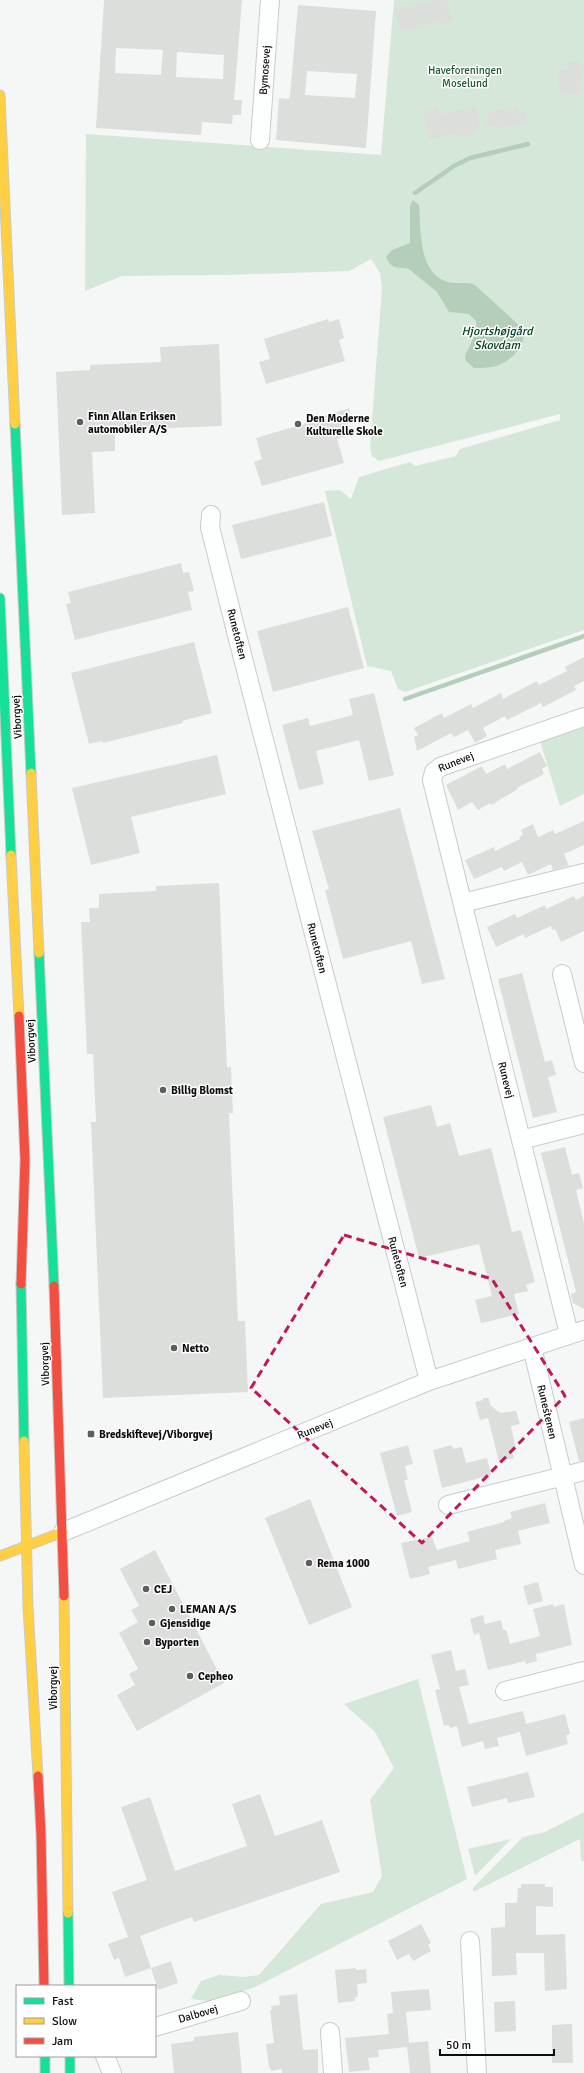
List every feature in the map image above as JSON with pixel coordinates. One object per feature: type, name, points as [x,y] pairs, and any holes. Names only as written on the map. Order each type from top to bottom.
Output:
[{"type":"main road","name":"Viborgvej","points":[[0,95],[55,1314],[63,1532],[69,1985]]},
{"type":"main road","name":"Viborgvej","points":[[0,598],[25,1160],[21,1299],[27,1546],[32,1686],[41,1834],[44,1985]]},
{"type":"main road","points":[[0,1556],[63,1532]]},
{"type":"main road","points":[[45,2057],[45,2073]]},
{"type":"main road","points":[[70,2057],[70,2073]]},
{"type":"street","name":"Bymosevej","points":[[260,140],[270,0]]},
{"type":"street","name":"Runetoften","points":[[211,515],[210,527],[429,1381]]},
{"type":"street","name":"Runevej","points":[[63,1532],[429,1381],[576,1332],[520,1140],[432,780],[434,772],[440,767],[584,717]]},
{"type":"street","points":[[463,903],[584,873]]},
{"type":"street","points":[[562,974],[584,1063]]},
{"type":"street","points":[[520,1140],[584,1124]]},
{"type":"street","name":"Runestenen","points":[[532,1347],[584,1565]]},
{"type":"street","points":[[448,1505],[584,1471]]},
{"type":"street","points":[[505,1691],[584,1671]]},
{"type":"street","points":[[470,1941],[476,2073]]},
{"type":"street","name":"Dalbovej","points":[[156,2027],[241,2001]]},
{"type":"street","points":[[330,2032],[334,2073]]},
{"type":"street","points":[[105,2057],[112,2073]]},
{"type":"highlighted area","points":[[344,1235],[492,1279],[565,1396],[422,1543],[251,1388]]},
{"type":"green space","name":"Haveforeningen Moselund","points":[[394,0],[584,0],[584,630],[405,692],[398,689],[391,671],[367,666],[325,491],[340,490],[351,499],[359,477],[410,462],[415,466],[456,456],[460,449],[560,420],[560,414],[379,461],[372,456],[370,447],[382,288],[380,273],[371,259],[349,271],[228,275],[122,276],[85,291],[86,134],[381,155]]},
{"type":"green space","points":[[584,726],[584,794],[560,806],[540,741]]},
{"type":"green space","points":[[418,1679],[467,1879],[253,1988],[207,2001],[191,1999],[201,1981],[219,1975],[243,1977],[259,1975],[321,1904],[373,1892],[382,1876],[370,1800],[394,1768],[375,1732],[344,1704]]},
{"type":"green space","points":[[584,1812],[584,1861],[581,1861],[580,1839],[473,1892],[473,1888],[523,1837],[545,1832]]},
{"type":"green space","points":[[511,1839],[476,1875],[475,1875],[468,1849]]},
{"type":"water","name":"Hjortshøjgård Skovdam","points":[[413,200],[419,205],[421,237],[425,259],[436,276],[449,282],[475,285],[523,329],[524,335],[521,346],[517,352],[502,364],[491,367],[474,368],[466,361],[465,356],[477,330],[476,321],[469,314],[449,312],[437,292],[409,269],[394,267],[389,263],[386,257],[392,250],[410,243],[410,206]]},
{"type":"building","points":[[104,0],[242,0],[234,100],[242,100],[241,115],[233,115],[232,124],[202,122],[201,135],[96,128]],"holes":[[[116,48],[163,50],[161,75],[115,73]],[[177,52],[224,55],[223,79],[176,77]]]},
{"type":"building","points":[[433,0],[447,0],[453,21],[439,25],[438,22],[404,31],[404,28],[400,29],[395,9]]},
{"type":"building","points":[[298,5],[376,11],[366,148],[276,140],[279,98],[289,99]],"holes":[[[307,71],[357,74],[355,98],[305,95]]]},
{"type":"building","points":[[579,61],[583,78],[578,79],[583,92],[561,95],[557,70],[568,69],[567,62]]},
{"type":"building","points":[[438,107],[439,114],[476,107],[480,128],[473,130],[474,134],[458,137],[457,133],[429,139],[423,110]]},
{"type":"building","points":[[518,107],[519,113],[525,112],[527,123],[496,129],[495,125],[481,128],[490,112]]},
{"type":"building","points":[[328,319],[329,322],[339,319],[344,338],[339,340],[345,361],[266,384],[259,362],[270,359],[264,339]]},
{"type":"building","points":[[219,344],[222,426],[115,430],[115,451],[92,452],[95,513],[62,515],[56,372],[90,370],[90,365],[161,362],[160,347]]},
{"type":"building","points":[[350,408],[347,436],[337,439],[344,463],[262,486],[254,462],[262,459],[256,438],[320,419],[319,417]]},
{"type":"building","points":[[324,502],[332,536],[241,559],[232,525]]},
{"type":"building","points":[[181,563],[183,573],[189,572],[194,591],[188,592],[192,610],[75,640],[66,604],[71,603],[68,592]]},
{"type":"building","points":[[348,607],[364,668],[273,692],[257,631]]},
{"type":"building","points":[[194,642],[212,713],[182,721],[183,723],[103,743],[102,741],[89,744],[71,673]]},
{"type":"building","points":[[584,657],[584,681],[574,686],[576,690],[543,707],[541,703],[507,720],[505,716],[483,728],[487,736],[475,743],[468,730],[454,737],[451,733],[417,751],[414,737],[418,735],[414,728],[442,713],[444,718],[471,704],[473,708],[501,693],[503,699],[537,681],[539,685],[567,671],[565,667]]},
{"type":"building","points":[[374,693],[394,775],[369,781],[359,740],[316,751],[324,784],[299,790],[282,725],[308,718],[310,726],[353,715],[349,699]]},
{"type":"building","points":[[540,752],[547,766],[542,769],[544,774],[517,788],[518,789],[491,805],[490,803],[478,810],[472,802],[458,810],[446,785],[482,766],[486,774],[505,764],[507,769]]},
{"type":"building","points":[[217,755],[226,794],[131,817],[140,853],[91,865],[72,788]]},
{"type":"building","points":[[400,808],[445,979],[422,984],[411,941],[343,959],[325,890],[329,889],[312,831]]},
{"type":"building","points":[[584,821],[584,845],[564,854],[569,866],[553,870],[551,864],[528,875],[522,862],[504,871],[502,867],[474,879],[465,860],[494,847],[495,851],[520,839],[519,837],[523,835],[521,830],[533,824],[538,837],[553,830],[555,834]]},
{"type":"building","name":"Billig Blomst","points":[[219,883],[227,1067],[231,1067],[233,1113],[229,1113],[238,1321],[245,1321],[248,1392],[103,1398],[91,1122],[96,1122],[93,1054],[87,1054],[81,922],[90,922],[89,908],[99,908],[99,894],[156,891],[156,886]]},
{"type":"building","points":[[574,896],[576,900],[584,896],[584,931],[561,942],[555,929],[552,930],[551,926],[525,938],[524,934],[496,947],[487,927],[515,914],[517,918],[545,905],[546,909]]},
{"type":"building","points":[[522,973],[545,1062],[552,1060],[556,1075],[548,1077],[557,1112],[533,1118],[498,979]]},
{"type":"building","points":[[431,1105],[437,1127],[450,1123],[459,1156],[491,1148],[512,1232],[521,1230],[535,1282],[526,1285],[528,1291],[514,1294],[519,1314],[481,1323],[475,1300],[492,1296],[479,1244],[419,1258],[383,1117]]},
{"type":"building","points":[[565,1147],[572,1175],[579,1173],[583,1188],[576,1190],[584,1223],[584,1309],[573,1303],[571,1294],[576,1292],[541,1153]]},
{"type":"building","points":[[483,1398],[489,1398],[490,1405],[500,1413],[516,1411],[520,1424],[511,1426],[516,1450],[512,1451],[514,1458],[499,1462],[488,1418],[480,1420],[475,1402],[483,1400]]},
{"type":"building","points":[[584,1418],[584,1461],[579,1461],[569,1422]]},
{"type":"building","points":[[408,1445],[413,1464],[405,1466],[408,1480],[404,1480],[412,1512],[397,1516],[380,1453]]},
{"type":"building","points":[[452,1445],[453,1449],[462,1447],[466,1463],[487,1458],[491,1475],[442,1488],[433,1450]]},
{"type":"building","name":"Rema 1000","points":[[310,1499],[352,1607],[309,1625],[265,1518]]},
{"type":"building","points":[[545,1503],[550,1523],[518,1531],[521,1544],[495,1550],[497,1559],[458,1569],[456,1560],[428,1567],[430,1574],[410,1579],[401,1543],[432,1537],[437,1550],[470,1541],[467,1532],[504,1522],[512,1518],[510,1512]]},
{"type":"building","name":"Byporten","points":[[155,1550],[224,1683],[137,1731],[117,1695],[135,1685],[129,1674],[138,1669],[119,1633],[138,1622],[131,1610],[139,1606],[120,1569]]},
{"type":"building","points":[[538,1582],[543,1601],[528,1605],[523,1586]]},
{"type":"building","points":[[553,1604],[554,1607],[564,1604],[572,1645],[536,1654],[537,1661],[526,1664],[525,1661],[488,1670],[479,1633],[474,1635],[470,1619],[483,1615],[485,1624],[501,1620],[503,1630],[506,1630],[510,1644],[540,1636],[533,1609]]},
{"type":"building","points":[[451,1650],[456,1671],[465,1669],[469,1685],[459,1687],[469,1724],[523,1711],[526,1724],[565,1714],[570,1734],[566,1735],[568,1744],[526,1756],[520,1732],[497,1738],[499,1746],[485,1749],[483,1741],[462,1747],[457,1726],[450,1728],[449,1725],[444,1726],[435,1690],[440,1689],[431,1655]]},
{"type":"building","points":[[528,1772],[535,1797],[508,1803],[507,1798],[472,1807],[467,1787]]},
{"type":"building","points":[[260,1794],[275,1836],[322,1820],[340,1872],[194,1922],[192,1917],[140,1936],[151,1968],[125,1977],[119,1958],[114,1960],[108,1944],[128,1937],[112,1892],[147,1880],[121,1807],[150,1797],[175,1871],[247,1846],[232,1804]]},
{"type":"building","points":[[521,1884],[545,1884],[545,1887],[553,1887],[553,1907],[536,1906],[536,1935],[565,1934],[567,1989],[545,1991],[544,1953],[516,1953],[517,1975],[492,1976],[491,1928],[505,1927],[505,1903],[517,1903],[518,1888],[521,1888]]},
{"type":"building","points":[[421,1924],[431,1943],[428,1944],[431,1951],[413,1961],[409,1954],[397,1960],[388,1941]]},
{"type":"building","points":[[171,1961],[178,1983],[158,1990],[151,1968]]},
{"type":"building","points":[[356,1968],[356,1970],[366,1969],[367,1983],[357,1984],[358,1997],[355,1997],[355,2001],[338,2003],[335,1970]]},
{"type":"building","points":[[429,1989],[431,2010],[406,2012],[409,2043],[428,2041],[431,2073],[410,2073],[407,2047],[378,2050],[379,2057],[368,2058],[370,2070],[349,2072],[345,2038],[389,2034],[387,2014],[393,2013],[391,1992]]},
{"type":"building","points":[[297,1994],[303,2050],[318,2049],[318,2073],[282,2073],[282,2069],[271,2071],[269,2066],[266,2044],[274,2043],[270,2010],[272,2010],[271,2006],[280,2005],[279,1996]]},
{"type":"building","points":[[515,2001],[516,2031],[495,2032],[494,2002]]},
{"type":"building","points":[[572,2024],[573,2063],[552,2063],[552,2025]]},
{"type":"building","points":[[238,2032],[242,2073],[174,2073],[171,2044],[194,2041],[194,2037]]},
{"type":"waterway","points":[[415,193],[454,166],[470,158],[528,144]]},
{"type":"waterway","points":[[405,699],[584,636]]},
{"type":"traffic: fast","points":[[15,424],[31,773]]},
{"type":"traffic: fast","points":[[0,598],[11,855]]},
{"type":"traffic: fast","points":[[39,953],[54,1286]]},
{"type":"traffic: fast","points":[[21,1284],[24,1441]]},
{"type":"traffic: fast","points":[[68,1913],[69,1985]]},
{"type":"traffic: fast","points":[[45,2057],[45,2073]]},
{"type":"traffic: fast","points":[[70,2057],[70,2073]]},
{"type":"traffic: slow","points":[[0,95],[15,424]]},
{"type":"traffic: slow","points":[[31,773],[39,953]]},
{"type":"traffic: slow","points":[[11,855],[19,1016]]},
{"type":"traffic: slow","points":[[24,1441],[28,1607],[38,1776]]},
{"type":"traffic: slow","points":[[0,1556],[63,1532]]},
{"type":"traffic: slow","points":[[64,1596],[68,1913]]},
{"type":"traffic: jam","points":[[19,1016],[25,1160],[21,1284]]},
{"type":"traffic: jam","points":[[54,1286],[64,1596]]},
{"type":"traffic: jam","points":[[38,1776],[41,1834],[44,1985]]},
{"type":"place","name":"Finn Allan Eriksen automobiler A/S","points":[[80,422]]},
{"type":"place","name":"Den Moderne Kulturelle Skole","points":[[298,424]]},
{"type":"place","name":"Billig Blomst","points":[[163,1090]]},
{"type":"place","name":"Netto","points":[[174,1348]]},
{"type":"place","name":"Bredskiftevej/Viborgvej","points":[[91,1434]]},
{"type":"place","name":"Rema 1000","points":[[309,1563]]},
{"type":"place","name":"CEJ","points":[[146,1589]]},
{"type":"place","name":"LEMAN A/S","points":[[172,1609]]},
{"type":"place","name":"Gjensidige","points":[[152,1623]]},
{"type":"place","name":"Byporten","points":[[147,1642]]},
{"type":"place","name":"Cepheo","points":[[190,1676]]}]
